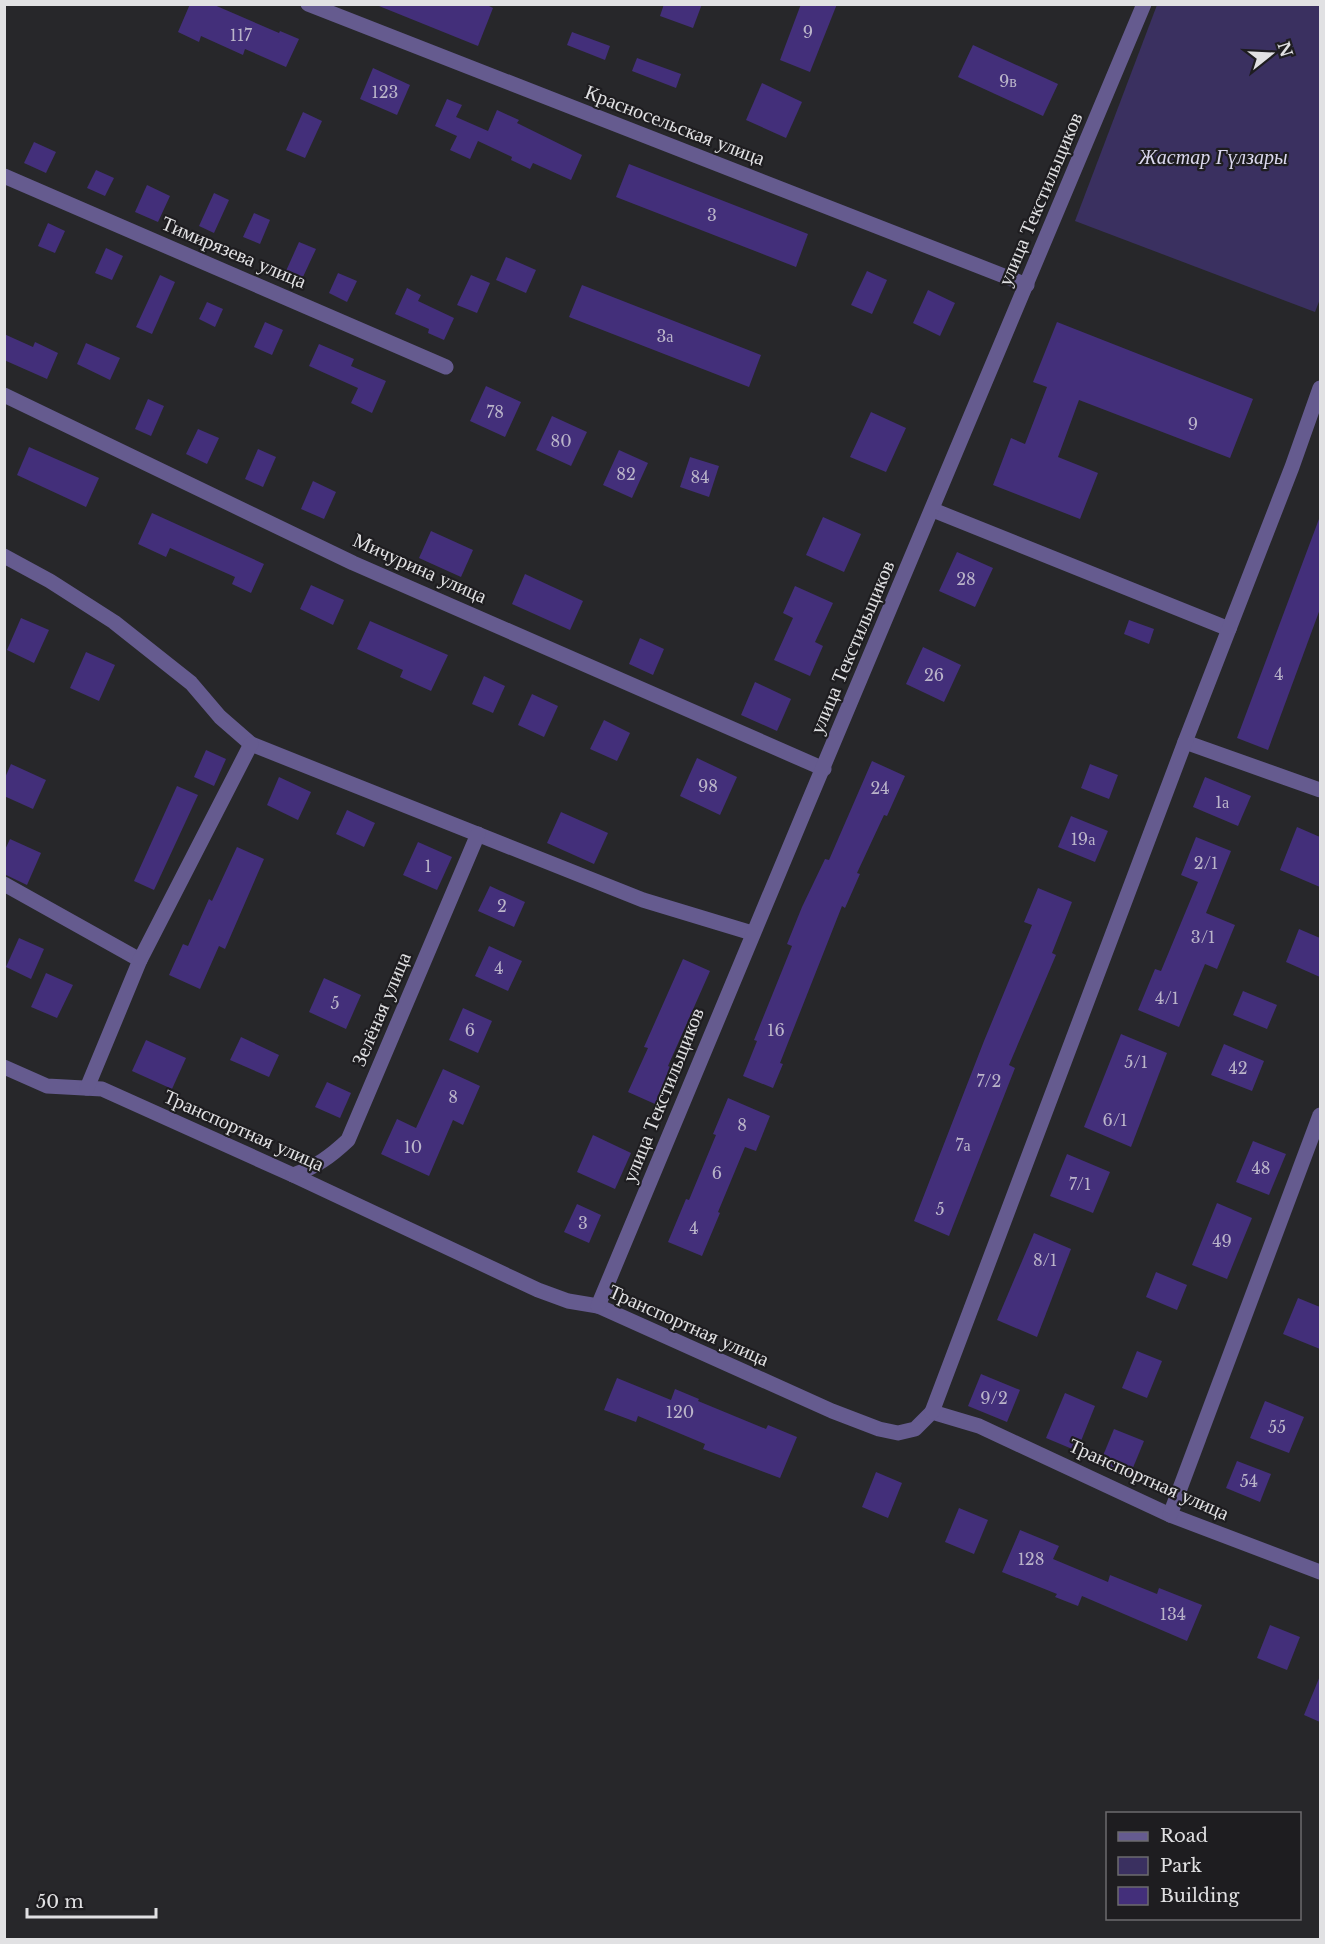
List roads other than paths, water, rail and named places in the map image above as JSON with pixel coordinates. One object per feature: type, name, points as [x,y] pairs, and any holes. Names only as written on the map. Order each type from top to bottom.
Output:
[{"type":"street","name":"Красносельская улица","points":[[308,4],[1027,285]]},
{"type":"street","name":"улица Текстильщиков","points":[[598,1306],[752,933],[824,769],[1144,4]]},
{"type":"street","name":"Тимирязева улица","points":[[4,176],[446,368]]},
{"type":"street","points":[[932,1412],[1320,390]]},
{"type":"street","name":"Мичурина улица","points":[[4,395],[353,562],[824,769]]},
{"type":"street","points":[[933,510],[1229,629]]},
{"type":"street","points":[[4,556],[50,581],[114,622],[192,683],[220,717],[251,744],[643,900],[752,933]]},
{"type":"street","points":[[1185,742],[1320,790]]},
{"type":"street","points":[[87,1088],[140,960],[251,744]]},
{"type":"street","name":"Зелёная улица","points":[[293,1175],[327,1160],[348,1140],[478,834]]},
{"type":"street","points":[[4,885],[140,960]]},
{"type":"street","name":"Транспортная улица","points":[[4,1067],[47,1086],[102,1089],[293,1175],[538,1290],[568,1301],[598,1306],[879,1430],[898,1433],[915,1429],[932,1412],[979,1426],[1170,1515],[1320,1572]]},
{"type":"street","points":[[1170,1515],[1320,1115]]},
{"type":"park label","name":"Жастар Гүлзары","points":[[1213,157]]}]
